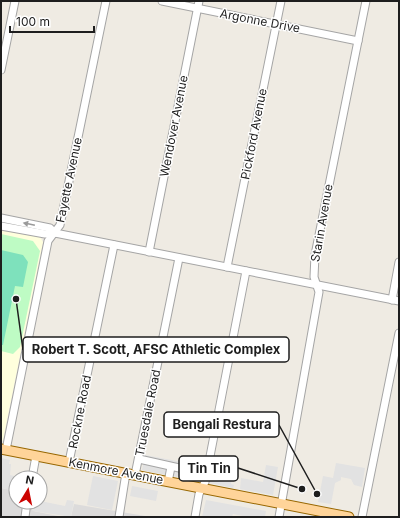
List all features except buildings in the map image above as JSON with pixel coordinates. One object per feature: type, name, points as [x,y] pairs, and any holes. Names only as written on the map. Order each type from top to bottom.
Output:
[{"type":"main road","name":"Kenmore Avenue","points":[[4,449],[282,504],[329,515],[350,517]]},
{"type":"street","points":[[1,70],[15,1]]},
{"type":"street","name":"Fayette Avenue","points":[[4,449],[48,241],[60,225],[106,1]]},
{"type":"street","name":"Argonne Drive","points":[[162,1],[198,5],[276,24],[358,41]]},
{"type":"street","name":"Pickford Avenue","points":[[227,267],[281,1]]},
{"type":"street","name":"Starin Avenue","points":[[279,517],[319,292],[314,277],[315,254],[366,1]]},
{"type":"street","name":"Wendover Avenue","points":[[149,252],[198,5]]},
{"type":"street","points":[[1,218],[50,228],[55,233]]},
{"type":"street","points":[[1,226],[45,234],[55,233],[395,300],[399,262]]},
{"type":"street","name":"Rockne Road","points":[[69,462],[114,245]]},
{"type":"street","name":"Truesdale Road","points":[[119,517],[131,474],[139,459],[179,258]]},
{"type":"street","points":[[195,517],[206,474],[246,271]]},
{"type":"street","points":[[362,517],[399,333]]},
{"type":"street","points":[[33,470],[36,456]]},
{"type":"street","points":[[139,459],[206,474]]},
{"type":"street","points":[[168,482],[171,467]]},
{"type":"shaded area","points":[[1,229],[40,237],[43,242],[3,440],[1,442]]},
{"type":"shaded area","points":[[145,455],[198,465],[195,480],[179,477],[179,474],[177,477],[142,470]]},
{"type":"shaded area","points":[[1,458],[10,460],[9,464],[11,464],[10,470],[8,470],[8,489],[1,488]]},
{"type":"shaded area","points":[[336,463],[365,468],[362,487],[354,485],[351,479],[341,477],[341,480],[335,483],[331,504],[318,502],[323,476],[333,478]]},
{"type":"shaded area","points":[[266,465],[278,467],[273,495],[240,489],[241,478],[263,482]]},
{"type":"shaded area","points":[[212,473],[232,477],[231,484],[234,485],[233,488],[210,483]]},
{"type":"shaded area","points":[[93,476],[118,481],[112,510],[87,505]]},
{"type":"shaded area","points":[[132,486],[158,491],[156,501],[130,496]]},
{"type":"shaded area","points":[[1,488],[8,489],[8,510],[32,510],[63,517],[1,517]]},
{"type":"shaded area","points":[[67,500],[74,501],[71,517],[33,511],[48,510],[48,503],[65,506]]},
{"type":"shaded area","points":[[206,500],[266,511],[265,517],[248,517],[233,514],[232,517],[202,517]]},
{"type":"shaded area","points":[[74,504],[151,517],[71,517]]},
{"type":"green space","points":[[1,234],[33,241],[40,251],[20,347],[13,354],[1,351]]},
{"type":"green space","points":[[1,250],[23,255],[28,262],[23,287],[15,286],[3,345],[1,345]]},
{"type":"place","name":"Robert T. Scott, AFSC Athletic Complex","points":[[16,299]]},
{"type":"place","name":"Tin Tin","points":[[302,489]]},
{"type":"place","name":"Bengali Restura","points":[[317,494]]}]
